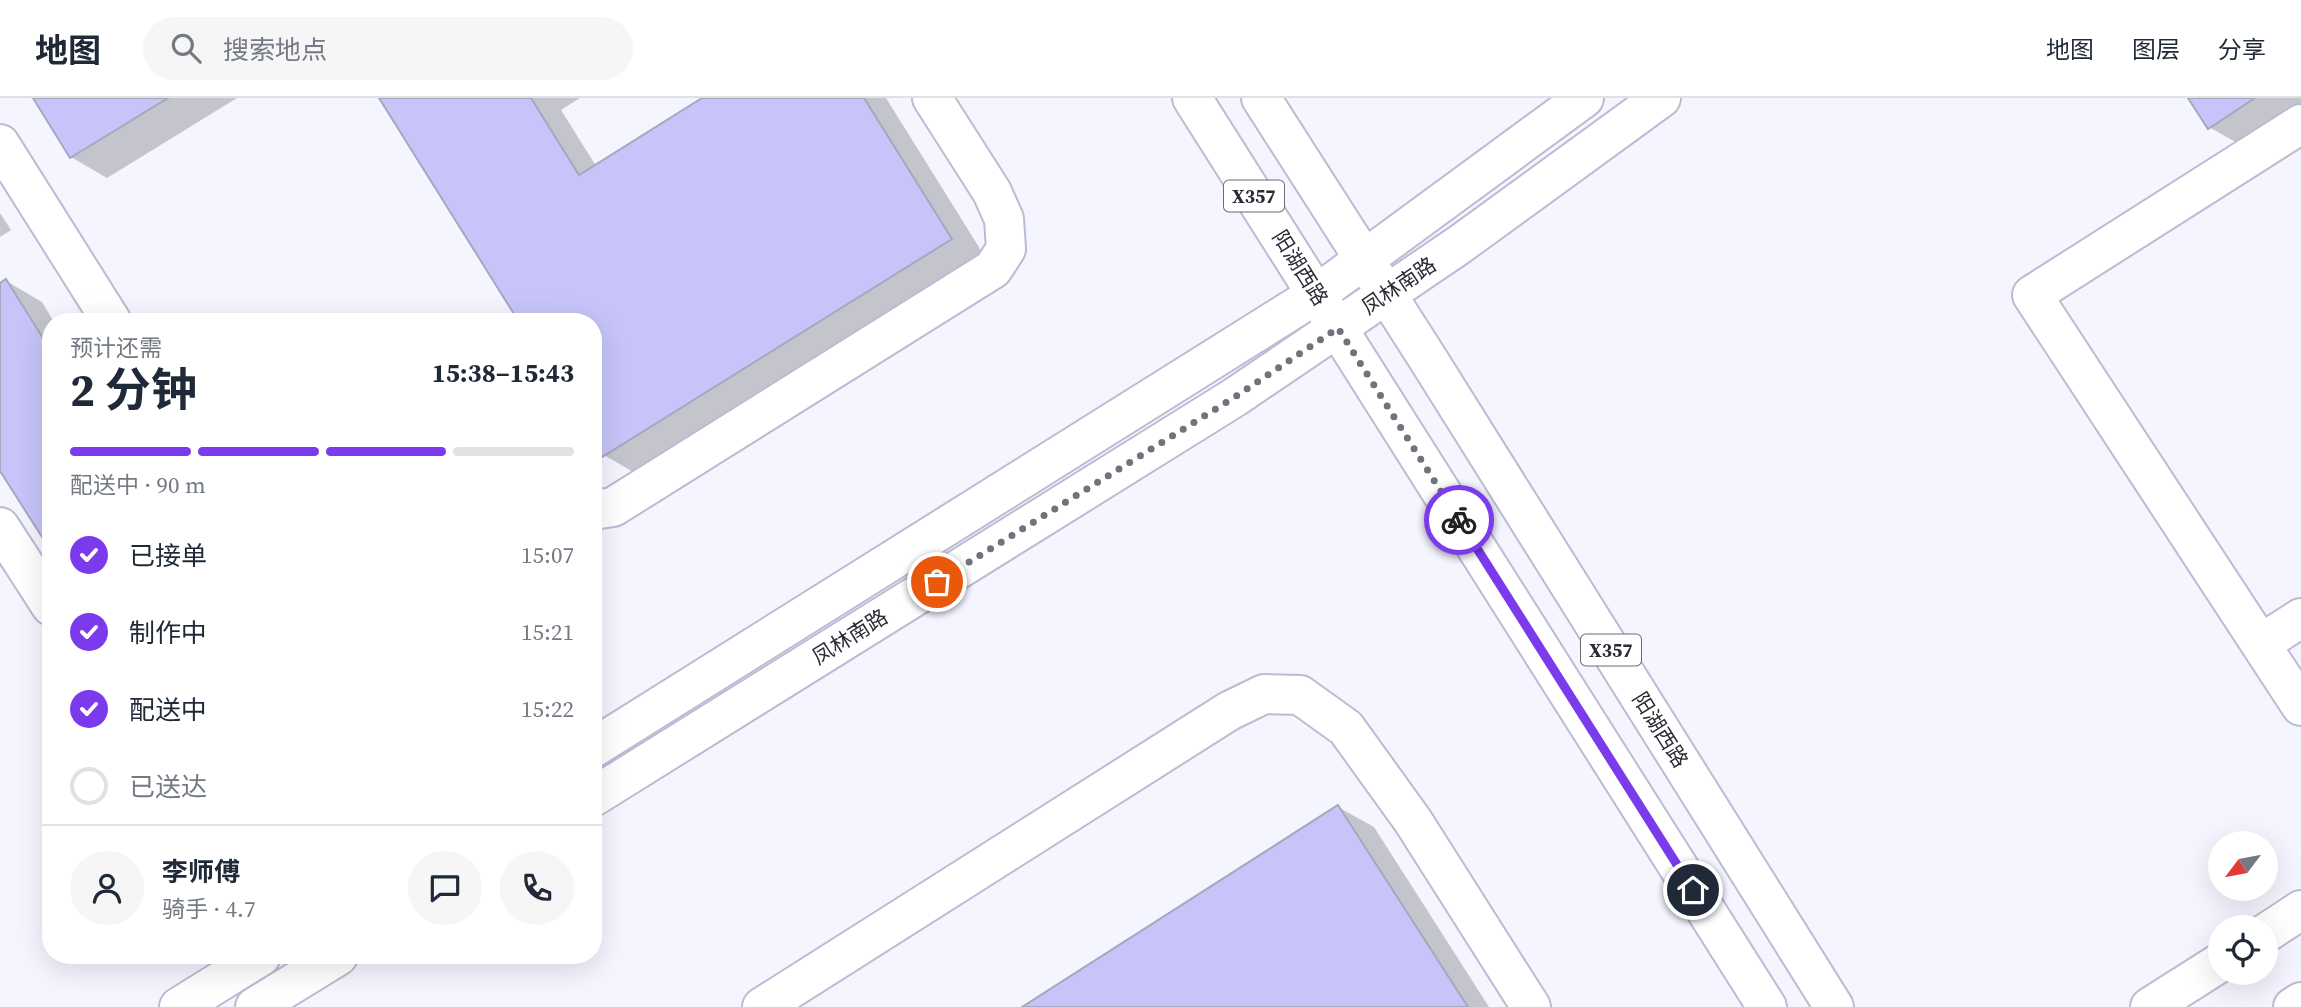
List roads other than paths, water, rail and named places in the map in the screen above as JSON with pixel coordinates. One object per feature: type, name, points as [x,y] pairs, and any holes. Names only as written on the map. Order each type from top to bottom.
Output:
[{"type":"main road","points":[[602,509],[613,507],[993,269],[1006,249],[1004,219],[992,192],[932,98]]},
{"type":"main road","name":"阳湖西路","points":[[1192,98],[1767,1007]]},
{"type":"main road","name":"阳湖西路","points":[[1261,98],[1834,1007]]},
{"type":"main road","name":"凤林南路","points":[[602,742],[1317,294],[1584,98]]},
{"type":"main road","name":"凤林南路","points":[[602,791],[1223,404],[1459,245],[1661,98]]},
{"type":"main road","points":[[2301,124],[2032,295],[2301,706]]},
{"type":"main road","points":[[0,144],[106,313]]},
{"type":"main road","points":[[0,527],[42,592]]},
{"type":"main road","points":[[2262,643],[2301,618]]},
{"type":"main road","points":[[762,1007],[1229,710],[1264,694],[1300,695],[1346,729],[1413,821],[1531,1007]]},
{"type":"main road","points":[[2278,925],[2301,911]]},
{"type":"main road","points":[[179,1007],[248,964]]},
{"type":"main road","points":[[256,1007],[325,964]]},
{"type":"main road","points":[[2150,1007],[2208,970]]},
{"type":"main road","points":[[2293,1007],[2301,1002]]}]
